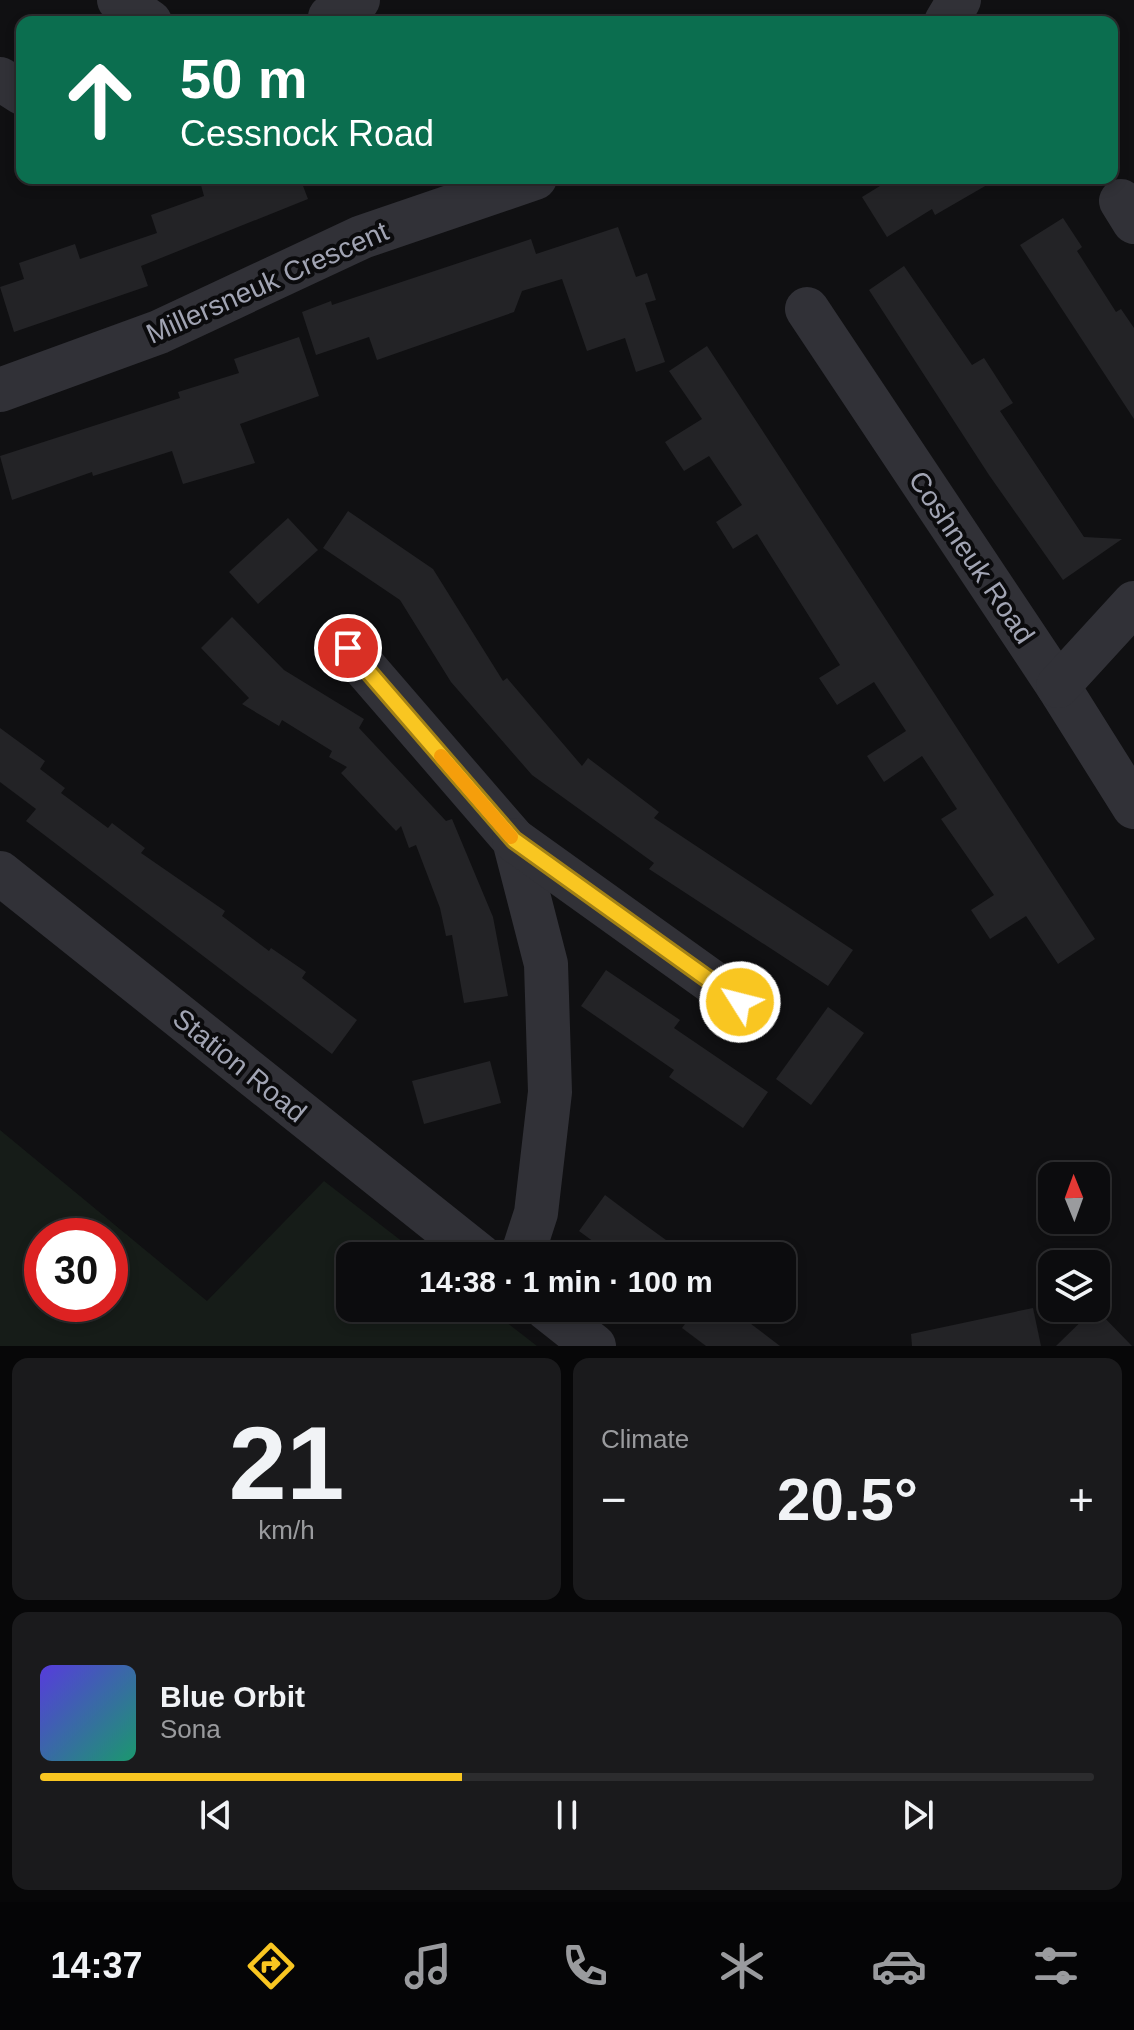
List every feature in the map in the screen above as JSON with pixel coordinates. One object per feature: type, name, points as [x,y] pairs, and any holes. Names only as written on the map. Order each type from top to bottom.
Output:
[{"type":"street","points":[[119,0],[142,16]]},
{"type":"street","name":"Millersneuk Crescent","points":[[0,390],[159,332],[362,237],[517,184]]},
{"type":"street","name":"Coshneuk Road","points":[[807,309],[1058,686],[1134,807]]},
{"type":"street","points":[[1058,686],[1134,603]]},
{"type":"street","points":[[348,648],[514,840],[740,1002]]},
{"type":"street","points":[[514,840],[546,964],[550,1092],[536,1213],[527,1242]]},
{"type":"street","name":"Station Road","points":[[0,873],[462,1242]]},
{"type":"street","points":[[564,1322],[594,1346]]},
{"type":"shaded area","points":[[0,1130],[107,1218],[24,1218],[24,1322],[128,1322],[128,1236],[207,1301],[324,1181],[403,1242],[336,1242],[336,1322],[506,1322],[537,1346],[0,1346]]},
{"type":"building","points":[[201,184],[302,184],[308,199],[141,266],[148,286],[14,332],[0,287],[24,279],[19,263],[75,244],[80,259],[157,233],[151,215],[204,196]]},
{"type":"building","points":[[883,184],[989,184],[935,215],[932,209],[887,237],[862,197]]},
{"type":"building","points":[[1063,218],[1082,247],[1077,251],[1116,312],[1121,309],[1134,328],[1134,419],[1020,245]]},
{"type":"building","points":[[618,227],[636,277],[647,273],[656,300],[645,303],[665,362],[636,372],[625,338],[587,351],[562,279],[522,291],[514,312],[377,360],[369,337],[316,355],[302,312],[331,301],[332,305],[531,239],[536,254]]},
{"type":"building","points":[[904,266],[972,365],[984,358],[1013,403],[1000,411],[1084,537],[1122,539],[1063,580],[989,475],[869,290]]},
{"type":"building","points":[[299,337],[319,396],[240,424],[255,463],[183,484],[172,451],[93,476],[92,472],[12,500],[0,456],[180,398],[178,392],[239,373],[234,359]]},
{"type":"building","points":[[707,346],[1095,939],[1058,964],[1026,916],[990,939],[971,910],[994,895],[941,819],[957,809],[922,756],[884,782],[867,756],[906,731],[874,682],[837,705],[819,678],[840,665],[757,534],[733,549],[716,522],[742,505],[709,456],[684,471],[665,442],[702,419],[669,371]]},
{"type":"building","points":[[348,511],[433,569],[503,681],[507,678],[582,766],[588,758],[659,812],[654,818],[853,950],[828,986],[649,869],[654,863],[532,775],[451,682],[400,600],[323,548]]},
{"type":"building","points":[[288,518],[318,550],[258,604],[229,572]]},
{"type":"building","points":[[232,617],[284,670],[364,719],[359,728],[446,821],[452,819],[493,917],[508,996],[464,1003],[452,935],[446,936],[440,908],[416,845],[409,848],[401,826],[396,831],[341,773],[347,767],[329,757],[332,751],[282,720],[279,726],[242,704],[249,698],[201,648]]},
{"type":"building","points":[[0,728],[45,761],[40,769],[65,788],[61,793],[108,828],[112,823],[145,848],[141,853],[225,911],[222,916],[269,951],[271,948],[306,972],[302,978],[357,1020],[332,1054],[26,821],[36,809],[0,782]]},
{"type":"building","points":[[606,970],[680,1020],[674,1028],[768,1092],[743,1128],[669,1077],[674,1070],[581,1006]]},
{"type":"building","points":[[828,1007],[864,1033],[811,1105],[776,1079]]},
{"type":"building","points":[[490,1061],[501,1103],[424,1124],[412,1081]]},
{"type":"building","points":[[605,1195],[669,1242],[594,1242],[579,1231]]},
{"type":"building","points":[[1033,1308],[1041,1346],[912,1346],[911,1334]]},
{"type":"building","points":[[686,1322],[748,1322],[780,1346],[706,1346],[682,1328]]},
{"type":"building","points":[[1081,1322],[1109,1322],[1132,1346],[1056,1346]]},
{"type":"slow traffic","points":[[441,756],[511,837]]},
{"type":"route","points":[[348,648],[514,840],[740,1002]]}]
